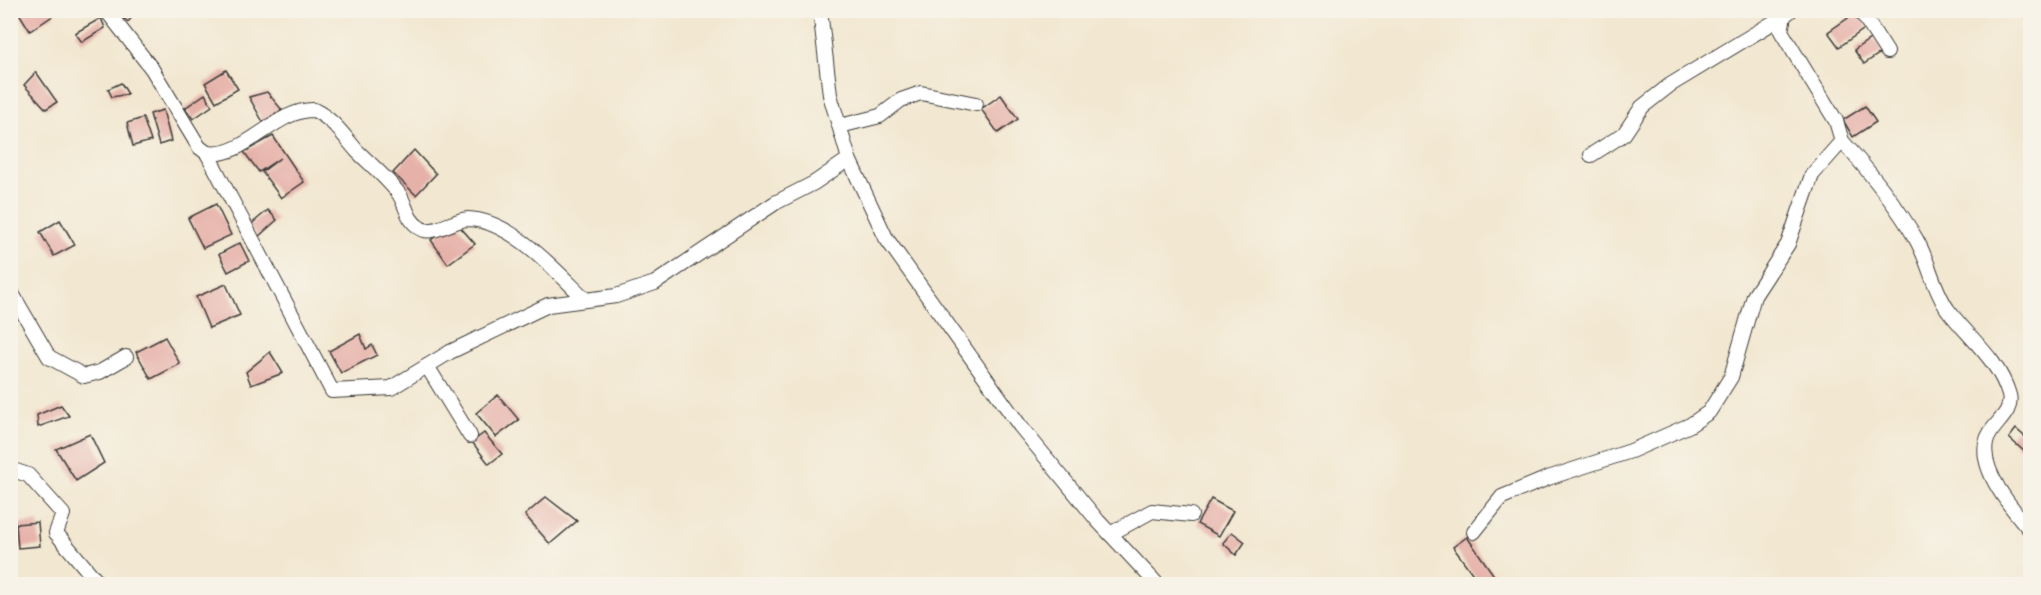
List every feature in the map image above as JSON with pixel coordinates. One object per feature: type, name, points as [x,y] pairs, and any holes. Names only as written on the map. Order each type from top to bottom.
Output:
[{"type":"street","points":[[106,10],[152,69],[199,147],[207,153],[332,391],[391,388],[508,322],[548,305],[584,298],[616,296],[655,283],[776,203],[814,183],[849,159]]},
{"type":"street","points":[[820,10],[830,95],[849,159],[886,238],[1020,426],[1110,534],[1157,585]]},
{"type":"street","points":[[1860,10],[1887,52]]},
{"type":"street","points":[[1787,13],[1781,31],[1836,121],[1842,141],[1867,169],[1918,240],[1947,308],[1991,359],[2004,381],[2010,398],[2005,415],[1986,443],[1987,460],[1996,484],[2009,506],[2031,530]]},
{"type":"street","points":[[1591,155],[1624,134],[1642,107],[1670,85],[1787,13]]},
{"type":"street","points":[[840,126],[880,116],[901,100],[921,93],[976,104]]},
{"type":"street","points":[[207,153],[227,153],[295,112],[314,110],[340,128],[356,149],[394,188],[401,197],[405,213],[418,227],[431,230],[455,221],[469,219],[516,236],[584,298]]},
{"type":"street","points":[[1474,532],[1502,497],[1548,478],[1631,451],[1690,425],[1709,412],[1731,377],[1754,296],[1788,244],[1812,175],[1842,141]]},
{"type":"street","points":[[10,290],[49,357],[84,376],[100,372],[126,357]]},
{"type":"street","points":[[428,366],[470,436]]},
{"type":"street","points":[[10,469],[28,475],[63,514],[56,533],[99,585]]},
{"type":"street","points":[[1110,534],[1152,511],[1191,515]]},
{"type":"building","points":[[17,10],[51,10],[54,15],[30,31]]},
{"type":"building","points":[[114,10],[138,10],[128,22]]},
{"type":"building","points":[[1857,12],[1867,27],[1839,47],[1828,32]]},
{"type":"building","points":[[101,18],[105,28],[82,42],[75,33]]},
{"type":"building","points":[[1873,37],[1883,51],[1864,64],[1854,50]]},
{"type":"building","points":[[226,70],[238,89],[216,102],[205,83]]},
{"type":"building","points":[[36,72],[57,102],[46,109],[24,85]]},
{"type":"building","points":[[121,83],[128,94],[112,97],[108,89]]},
{"type":"building","points":[[267,92],[282,110],[263,122],[249,97]]},
{"type":"building","points":[[205,94],[212,106],[193,119],[185,108]]},
{"type":"building","points":[[1001,95],[1018,119],[998,133],[981,109]]},
{"type":"building","points":[[1865,106],[1876,122],[1853,137],[1843,120]]},
{"type":"building","points":[[163,110],[171,141],[159,145],[150,114]]},
{"type":"building","points":[[143,118],[151,141],[133,146],[127,123]]},
{"type":"building","points":[[273,136],[304,182],[281,198],[262,172],[280,158],[259,172],[244,152]]},
{"type":"building","points":[[414,150],[436,174],[416,195],[393,173]]},
{"type":"building","points":[[216,204],[231,235],[203,248],[188,218]]},
{"type":"building","points":[[268,210],[277,220],[258,237],[249,226]]},
{"type":"building","points":[[60,220],[75,245],[54,256],[40,232]]},
{"type":"building","points":[[455,221],[475,244],[448,264],[431,240]]},
{"type":"building","points":[[240,243],[249,261],[228,272],[219,254]]},
{"type":"building","points":[[226,284],[240,315],[209,328],[196,297]]},
{"type":"building","points":[[360,334],[366,349],[372,345],[377,355],[341,373],[329,351]]},
{"type":"building","points":[[165,337],[180,364],[151,379],[136,352]]},
{"type":"building","points":[[270,352],[283,373],[251,385],[246,372]]},
{"type":"building","points":[[498,395],[519,420],[496,437],[476,413]]},
{"type":"building","points":[[61,405],[69,416],[38,427],[37,415]]},
{"type":"building","points":[[2016,429],[2030,441],[2025,452],[2009,438]]},
{"type":"building","points":[[484,433],[502,454],[489,464],[472,442]]},
{"type":"building","points":[[90,434],[104,463],[76,481],[56,449]]},
{"type":"building","points":[[546,497],[577,521],[550,544],[525,515]]},
{"type":"building","points":[[1211,499],[1233,511],[1219,536],[1197,524]]},
{"type":"building","points":[[38,522],[40,546],[18,548],[16,524]]},
{"type":"building","points":[[1232,532],[1245,542],[1236,555],[1223,543]]},
{"type":"building","points":[[1467,537],[1500,584],[1480,584],[1453,547]]}]
